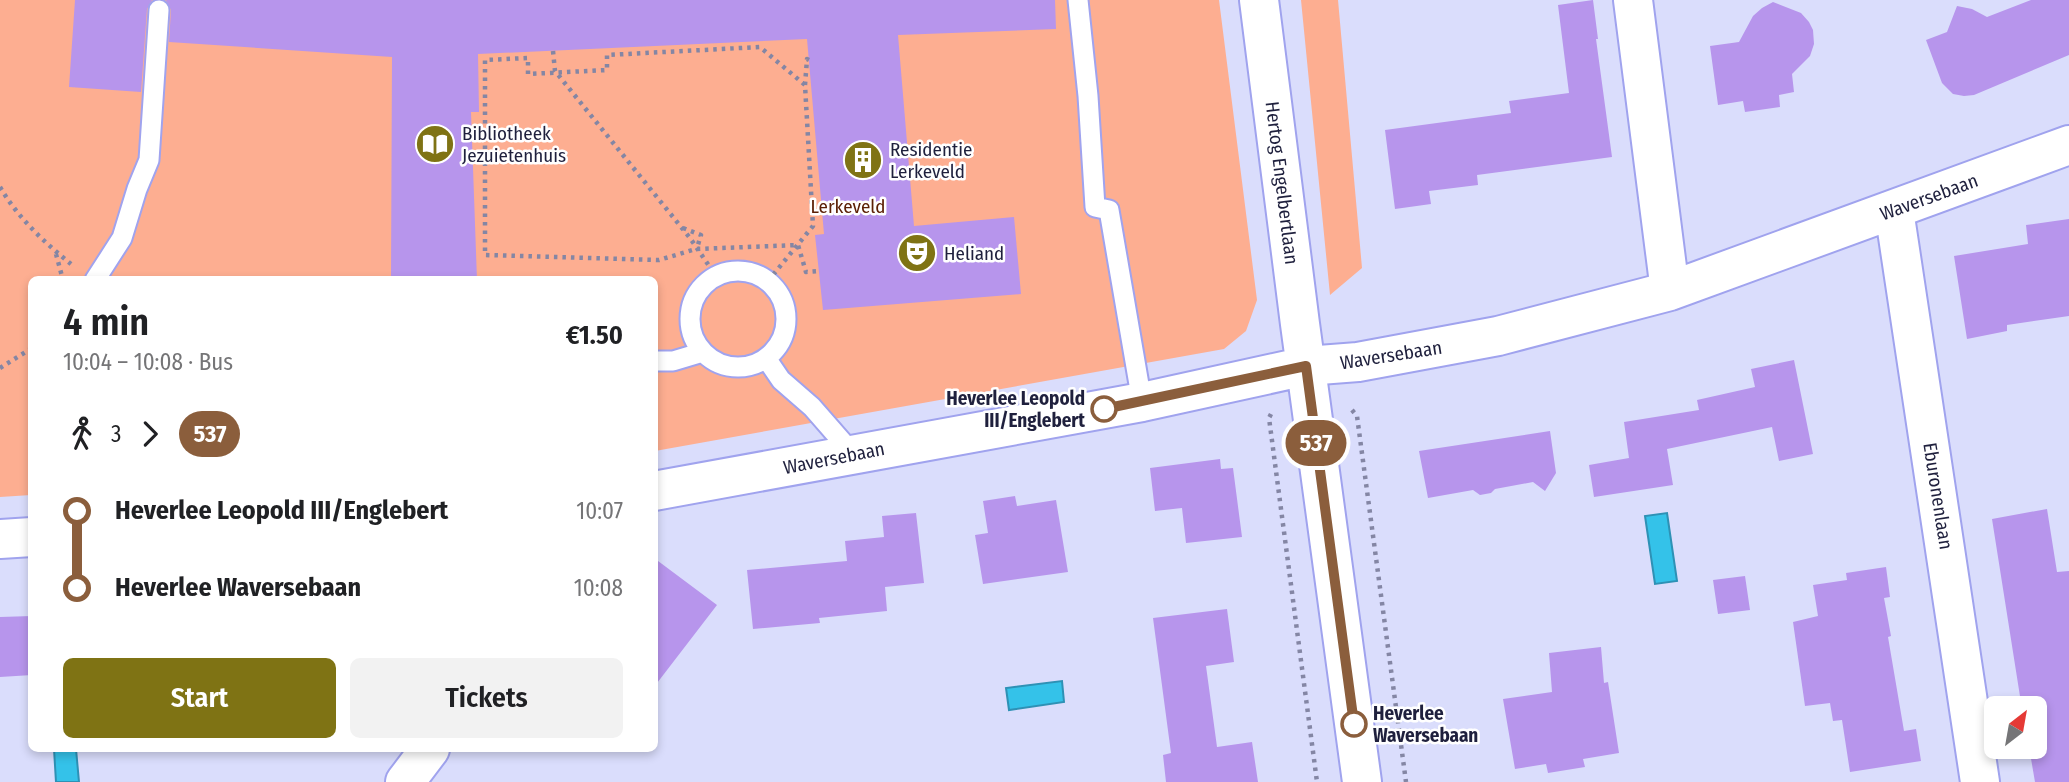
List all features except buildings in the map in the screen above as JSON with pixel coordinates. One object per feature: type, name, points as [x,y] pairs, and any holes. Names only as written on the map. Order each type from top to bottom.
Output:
[{"type":"street","name":"Hertog Engelbertlaan","points":[[1259,0],[1362,782]]},
{"type":"street","points":[[1633,0],[1670,291]]},
{"type":"street","name":"Waversebaan","points":[[658,490],[1142,402],[1306,366],[1358,362],[1498,336],[1670,291],[2069,145]]},
{"type":"street","name":"Eburonenlaan","points":[[1894,210],[1980,782]]},
{"type":"street","points":[[0,540],[28,537]]},
{"type":"street","points":[[405,782],[428,752]]},
{"type":"lane","points":[[1078,0],[1088,96],[1095,207],[1109,210],[1142,402]]},
{"type":"lane","points":[[98,276],[122,238],[149,160],[159,10]]},
{"type":"lane","points":[[726,272],[755,274],[768,281],[785,305],[784,335],[777,348],[754,365],[726,366],[713,361],[693,338],[689,322],[691,305],[699,290],[716,276],[726,272]]},
{"type":"lane","points":[[658,361],[673,361],[703,352]]},
{"type":"lane","points":[[766,358],[781,380],[812,407],[853,454]]},
{"type":"path","points":[[798,245],[696,248],[659,260],[485,255],[485,60],[528,58],[528,74],[607,70],[607,55],[760,47],[805,85]]},
{"type":"path","points":[[552,51],[555,71],[716,276]]},
{"type":"path","points":[[768,281],[813,226],[805,85],[807,59],[809,60]]},
{"type":"path","points":[[0,187],[12,208],[75,268]]},
{"type":"path","points":[[680,227],[701,235],[696,248]]},
{"type":"path","points":[[798,245],[806,272],[819,271]]},
{"type":"path","points":[[55,251],[62,276]]},
{"type":"path","points":[[0,368],[28,350]]},
{"type":"path","points":[[1275,407],[1269,418],[1317,782]]},
{"type":"path","points":[[1357,416],[1406,782]]},
{"type":"green space","name":"Lerkeveld","points":[[0,0],[1219,0],[1257,300],[1246,331],[1224,349],[658,450],[658,276],[28,276],[28,495],[0,497]]},
{"type":"green space","points":[[1301,0],[1338,0],[1362,268],[1330,295]]},
{"type":"water","points":[[1667,513],[1677,581],[1655,584],[1645,516]]},
{"type":"water","points":[[1062,681],[1064,702],[1009,710],[1006,688]]},
{"type":"water","points":[[54,752],[76,752],[79,782],[56,782]]},
{"type":"bus line","name":"537","points":[[1104,409],[1306,366],[1354,724]]},
{"type":"place","name":"Bibliotheek Jezuietenhuis","points":[[435,144]]},
{"type":"place","name":"Residentie Lerkeveld","points":[[863,160]]},
{"type":"place","name":"Heliand","points":[[917,253]]},
{"type":"place","name":"Heverlee Leopold III/Englebert","points":[[1104,409]]},
{"type":"place","name":"Heverlee Waversebaan","points":[[1354,724]]}]
